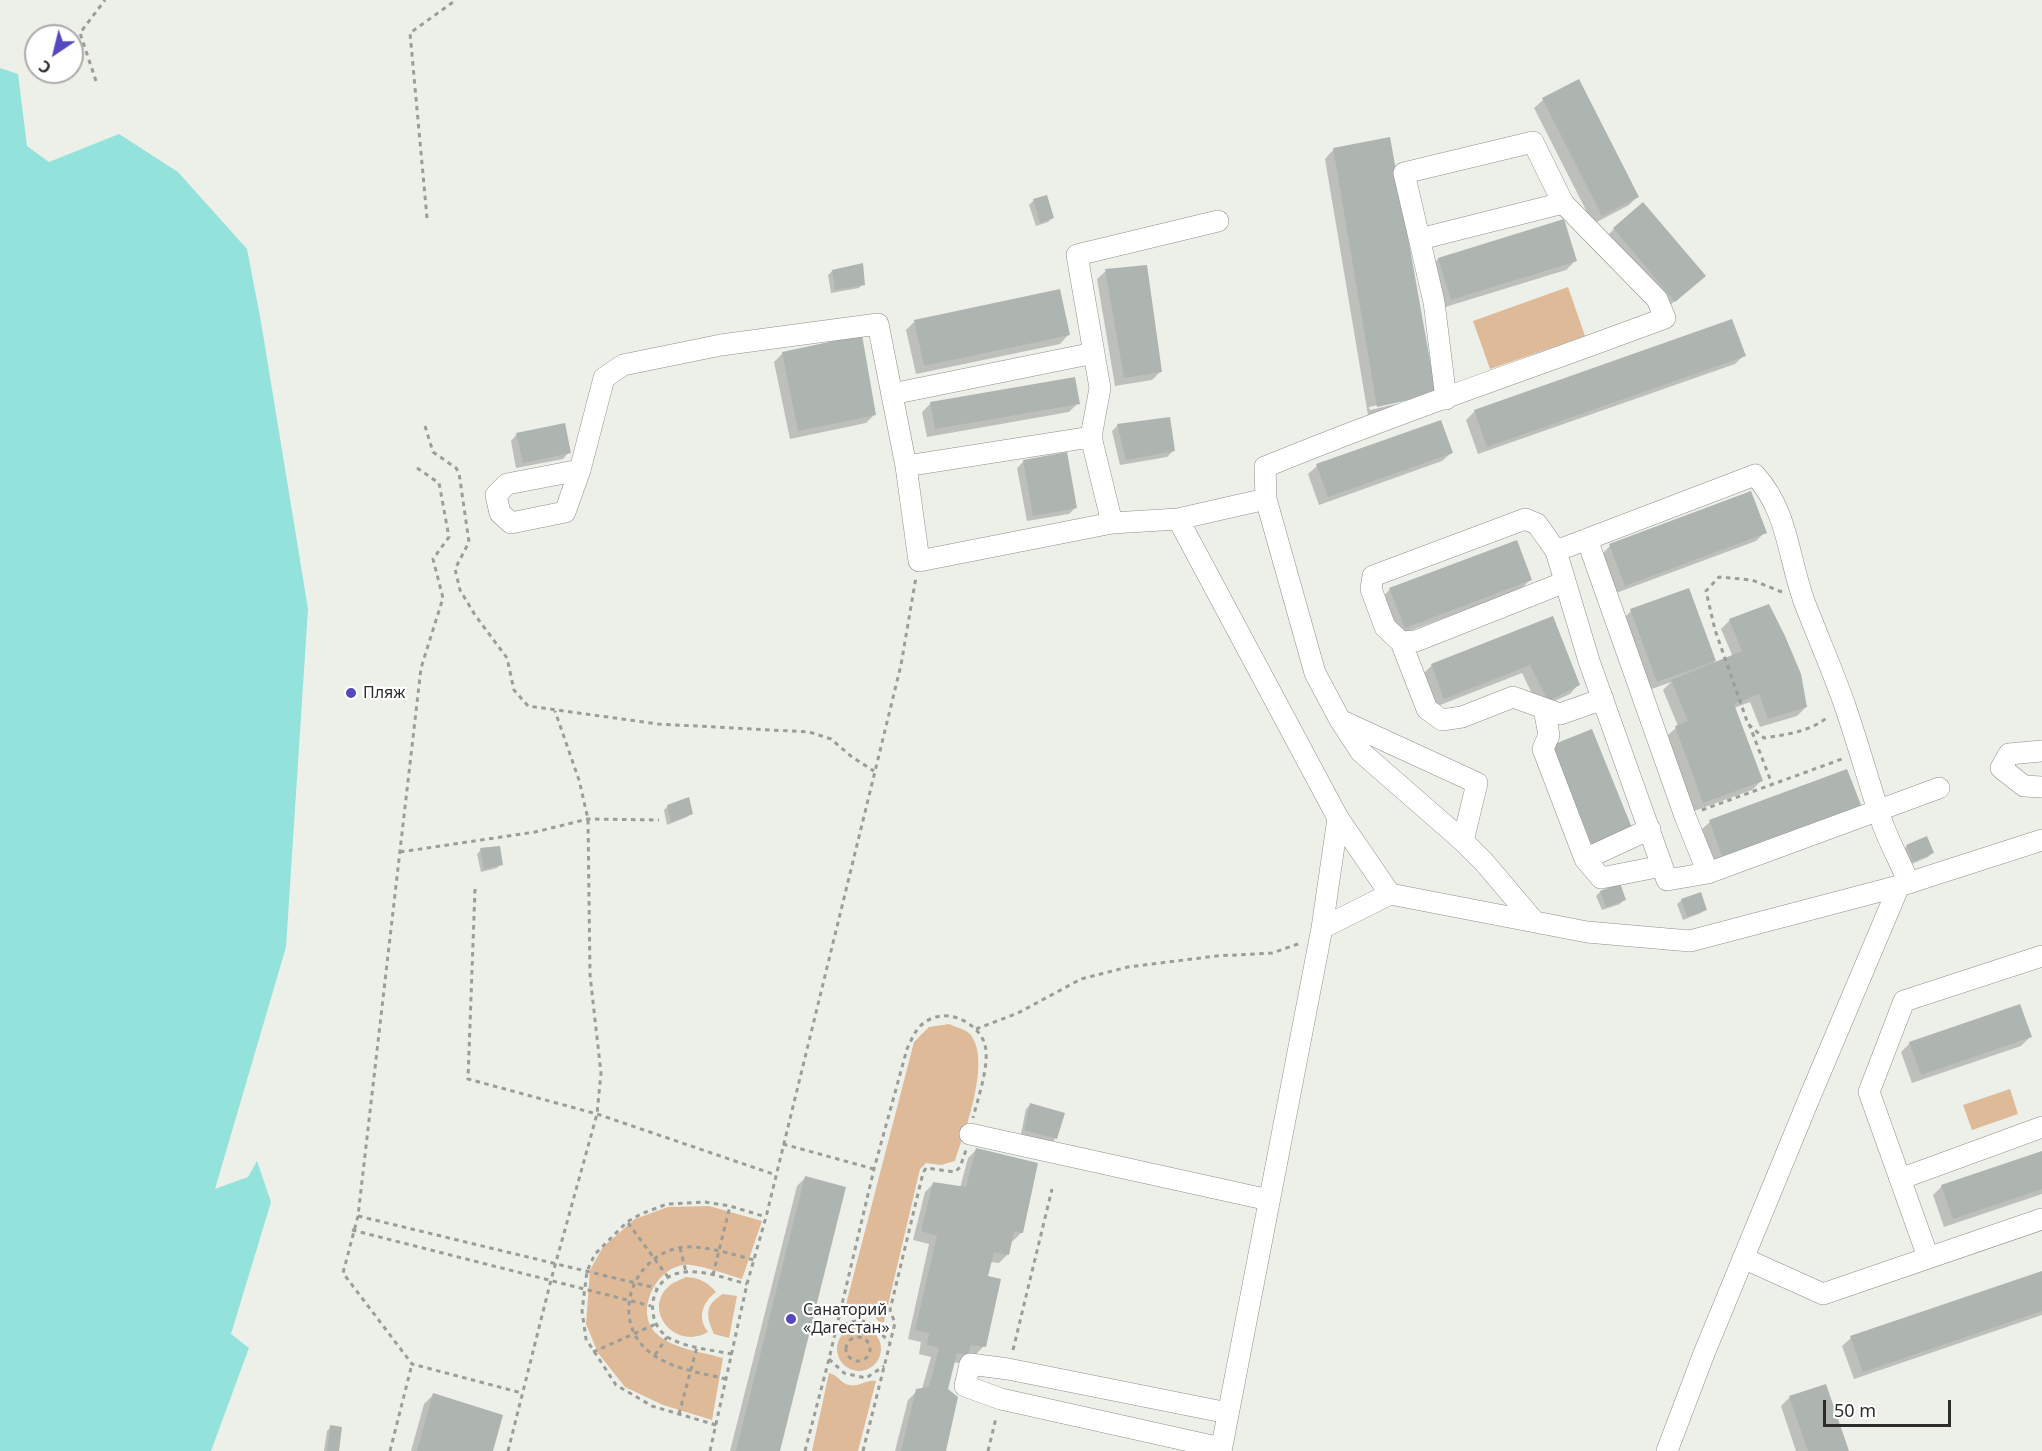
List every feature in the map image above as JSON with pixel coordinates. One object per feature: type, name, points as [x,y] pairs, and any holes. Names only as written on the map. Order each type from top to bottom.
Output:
[{"type":"street","points":[[1446,399],[1434,302],[1404,173],[1533,142],[1563,203],[1657,299],[1665,318],[1446,399],[1326,442],[1265,467],[1266,499],[1315,674],[1340,720],[1360,752],[1463,841],[1534,921]]},
{"type":"street","points":[[1420,239],[1563,203]]},
{"type":"street","points":[[1112,523],[1091,437],[1100,388],[1077,255],[1218,221]]},
{"type":"street","points":[[580,470],[604,378],[623,365],[721,345],[878,324],[906,466],[919,561],[1112,523],[1178,519],[1266,499]]},
{"type":"street","points":[[892,394],[1094,353]]},
{"type":"street","points":[[906,466],[1091,437]]},
{"type":"street","points":[[1556,551],[1755,475],[1769,490],[1785,531],[1804,600],[1844,703],[1904,885],[1743,1258],[1667,1451]]},
{"type":"street","points":[[1178,519],[1338,818],[1390,894]]},
{"type":"street","points":[[1603,699],[1560,714],[1513,698],[1462,717],[1442,720],[1427,709],[1401,642],[1385,627],[1371,589],[1372,576],[1525,519],[1537,524],[1556,551],[1603,699],[1667,880],[1708,873],[1939,789]]},
{"type":"street","points":[[1587,539],[1685,816],[1708,873]]},
{"type":"street","points":[[1401,642],[1416,641],[1565,582]]},
{"type":"street","points":[[1544,709],[1549,735],[1543,749],[1585,859],[1601,878],[1662,866]]},
{"type":"street","points":[[1340,720],[1476,783],[1463,841]]},
{"type":"street","points":[[2042,751],[2009,754],[2001,768],[2024,786],[2042,787]]},
{"type":"street","points":[[1228,1413],[1008,1369],[970,1364],[964,1386],[1001,1399],[1221,1449],[1228,1413],[1269,1200],[1322,928],[1338,818]]},
{"type":"street","points":[[1585,859],[1650,829]]},
{"type":"street","points":[[1322,928],[1390,894],[1587,932],[1690,941],[1904,885],[2042,840]]},
{"type":"street","points":[[1928,1257],[1869,1092],[1904,1001],[2041,958]]},
{"type":"street","points":[[1900,1179],[2042,1127]]},
{"type":"street","points":[[970,1134],[1269,1200]]},
{"type":"street","points":[[1743,1258],[1824,1293],[2042,1220]]},
{"type":"path","points":[[96,81],[80,33],[105,0]]},
{"type":"path","points":[[428,218],[410,33],[456,0]]},
{"type":"path","points":[[425,426],[433,452],[456,468],[459,473],[469,542],[454,569],[460,590],[475,615],[507,658],[514,690],[528,706],[658,724],[809,732],[831,739],[852,757],[874,771]]},
{"type":"path","points":[[417,468],[439,483],[449,537],[433,559],[443,598],[421,668],[358,1215],[352,1230],[343,1273],[412,1364],[522,1393]]},
{"type":"path","points":[[710,1451],[747,1284],[766,1217],[901,665],[919,561]]},
{"type":"path","points":[[1772,784],[1715,630],[1706,591],[1719,577],[1752,580],[1804,600]]},
{"type":"path","points":[[1748,724],[1764,738],[1799,733],[1821,723],[1844,703]]},
{"type":"path","points":[[508,1451],[551,1280],[597,1114],[601,1073],[590,975],[588,819],[579,780],[555,711]]},
{"type":"path","points":[[1685,816],[1859,753]]},
{"type":"path","points":[[400,852],[535,832],[588,819],[659,820]]},
{"type":"path","points":[[475,889],[468,1079],[597,1114],[776,1175]]},
{"type":"path","points":[[976,1029],[1018,1013],[1082,979],[1150,964],[1216,956],[1272,953],[1307,940],[1322,928]]},
{"type":"path","points":[[805,1451],[874,1169],[907,1049],[915,1032],[933,1017],[945,1016],[964,1020],[976,1029],[985,1044],[985,1063],[970,1134],[960,1167],[955,1172],[926,1168],[923,1173],[890,1310],[895,1323],[863,1451]]},
{"type":"path","points":[[783,1144],[874,1169]]},
{"type":"path","points":[[1008,1369],[1052,1189]]},
{"type":"path","points":[[716,1425],[652,1406],[616,1385],[586,1339],[582,1311],[587,1271],[595,1254],[627,1222],[667,1204],[705,1202],[730,1206],[766,1217]]},
{"type":"path","points":[[712,1275],[730,1206]]},
{"type":"path","points":[[358,1215],[656,1288]]},
{"type":"path","points":[[627,1222],[668,1277]]},
{"type":"path","points":[[352,1230],[651,1306]]},
{"type":"path","points":[[726,1379],[664,1362],[647,1350],[635,1333],[629,1314],[633,1282],[644,1266],[680,1247],[719,1251],[754,1260]]},
{"type":"path","points":[[680,1247],[686,1272]]},
{"type":"path","points":[[732,1354],[697,1347],[667,1337],[656,1324],[651,1306],[656,1288],[668,1277],[686,1272],[712,1275],[747,1284]]},
{"type":"path","points":[[835,1329],[852,1320],[872,1324],[889,1342]]},
{"type":"path","points":[[593,1352],[656,1324]]},
{"type":"path","points":[[654,1356],[667,1337]]},
{"type":"path","points":[[860,1338],[867,1342],[870,1350],[863,1360],[855,1361],[849,1357],[846,1349],[852,1339],[860,1338]]},
{"type":"path","points":[[678,1415],[697,1347]]},
{"type":"path","points":[[829,1359],[844,1373],[866,1378],[884,1366]]},
{"type":"path","points":[[390,1451],[412,1364]]},
{"type":"path","points":[[988,1451],[1001,1399]]},
{"type":"shaded area","points":[[1568,287],[1585,336],[1490,369],[1473,321]]},
{"type":"shaded area","points":[[949,1024],[970,1034],[976,1046],[978,1061],[978,1078],[970,1114],[955,1161],[941,1165],[926,1163],[920,1169],[884,1322],[879,1322],[865,1309],[849,1316],[843,1316],[914,1042],[929,1027]]},
{"type":"shaded area","points":[[2010,1089],[2018,1114],[1972,1130],[1963,1105]]},
{"type":"shaded area","points":[[709,1206],[762,1221],[742,1279],[696,1266],[683,1265],[673,1268],[656,1283],[651,1293],[647,1315],[650,1325],[657,1334],[671,1343],[723,1358],[712,1420],[663,1405],[625,1387],[598,1353],[586,1324],[590,1270],[603,1247],[635,1219],[668,1207]]},
{"type":"shaded area","points":[[686,1277],[703,1281],[716,1292],[704,1306],[702,1316],[708,1332],[696,1336],[684,1336],[674,1332],[666,1325],[659,1306],[669,1286]]},
{"type":"shaded area","points":[[723,1294],[737,1296],[729,1338],[714,1334],[708,1316],[712,1302]]},
{"type":"shaded area","points":[[859,1327],[875,1333],[881,1349],[875,1365],[859,1371],[843,1365],[837,1349],[843,1333]]},
{"type":"shaded area","points":[[829,1373],[850,1385],[876,1381],[858,1451],[812,1451]]},
{"type":"water","points":[[0,68],[18,74],[27,146],[49,162],[119,134],[178,172],[247,249],[308,609],[286,947],[215,1189],[248,1177],[257,1161],[271,1202],[231,1334],[249,1348],[211,1451],[0,1451]]},
{"type":"building","points":[[1579,79],[1639,197],[1602,216],[1542,98]]},
{"type":"building","points":[[1390,137],[1436,394],[1377,407],[1333,148]]},
{"type":"building","points":[[1047,195],[1054,218],[1040,223],[1033,199]]},
{"type":"building","points":[[1643,202],[1706,276],[1675,302],[1613,228]]},
{"type":"building","points":[[1564,219],[1577,261],[1451,300],[1438,258]]},
{"type":"building","points":[[863,263],[865,285],[835,290],[832,270]]},
{"type":"building","points":[[1147,265],[1162,372],[1124,378],[1105,269]]},
{"type":"building","points":[[1060,289],[1070,335],[924,366],[914,320]]},
{"type":"building","points":[[1732,319],[1746,356],[1487,447],[1474,410]]},
{"type":"building","points":[[862,335],[876,415],[798,431],[782,352]]},
{"type":"building","points":[[1075,377],[1080,404],[935,429],[930,402]]},
{"type":"building","points":[[1170,417],[1175,451],[1126,460],[1117,424]]},
{"type":"building","points":[[1441,420],[1453,453],[1328,497],[1316,464]]},
{"type":"building","points":[[565,423],[571,453],[523,463],[516,433]]},
{"type":"building","points":[[1067,452],[1077,508],[1033,516],[1023,460]]},
{"type":"building","points":[[1751,491],[1767,533],[1625,586],[1609,544]]},
{"type":"building","points":[[1517,540],[1532,580],[1405,628],[1389,588]]},
{"type":"building","points":[[1689,588],[1716,661],[1657,682],[1630,609]]},
{"type":"building","points":[[1769,604],[1801,674],[1807,707],[1768,719],[1759,694],[1734,704],[1763,781],[1703,803],[1675,726],[1688,721],[1671,680],[1742,651],[1729,619]]},
{"type":"building","points":[[1553,616],[1580,685],[1548,701],[1530,665],[1444,699],[1431,664]]},
{"type":"building","points":[[1592,729],[1632,828],[1592,844],[1552,745]]},
{"type":"building","points":[[1847,769],[1861,805],[1722,856],[1709,820]]},
{"type":"building","points":[[689,797],[693,814],[671,822],[667,805]]},
{"type":"building","points":[[1927,836],[1934,853],[1913,862],[1906,845]]},
{"type":"building","points":[[500,846],[503,865],[484,869],[480,848]]},
{"type":"building","points":[[1620,883],[1626,900],[1606,907],[1600,891]]},
{"type":"building","points":[[1701,892],[1707,910],[1687,917],[1681,899]]},
{"type":"building","points":[[2020,1004],[2032,1037],[1921,1075],[1909,1042]]},
{"type":"building","points":[[1030,1103],[1065,1113],[1057,1139],[1024,1130]]},
{"type":"building","points":[[976,1148],[1038,1163],[1023,1233],[1014,1232],[1009,1255],[994,1252],[988,1276],[1001,1279],[986,1347],[971,1345],[968,1355],[957,1353],[948,1389],[958,1397],[946,1451],[901,1451],[916,1389],[929,1387],[939,1348],[927,1345],[929,1333],[915,1330],[937,1236],[921,1231],[933,1182],[966,1187]]},
{"type":"building","points":[[2042,1151],[2042,1189],[1953,1219],[1941,1185]]},
{"type":"building","name":"Санаторий «Дагестан»","points":[[805,1176],[846,1187],[780,1451],[736,1451]]},
{"type":"building","points":[[2042,1271],[2042,1311],[1863,1372],[1850,1336]]},
{"type":"building","points":[[1826,1384],[1849,1451],[1808,1451],[1789,1396]]},
{"type":"building","points":[[433,1393],[503,1415],[493,1451],[417,1451]]},
{"type":"building","points":[[330,1425],[342,1427],[339,1451],[327,1451]]},
{"type":"place","name":"Пляж","points":[[351,693]]},
{"type":"place","name":"Санаторий «Дагестан»","points":[[791,1319]]}]
